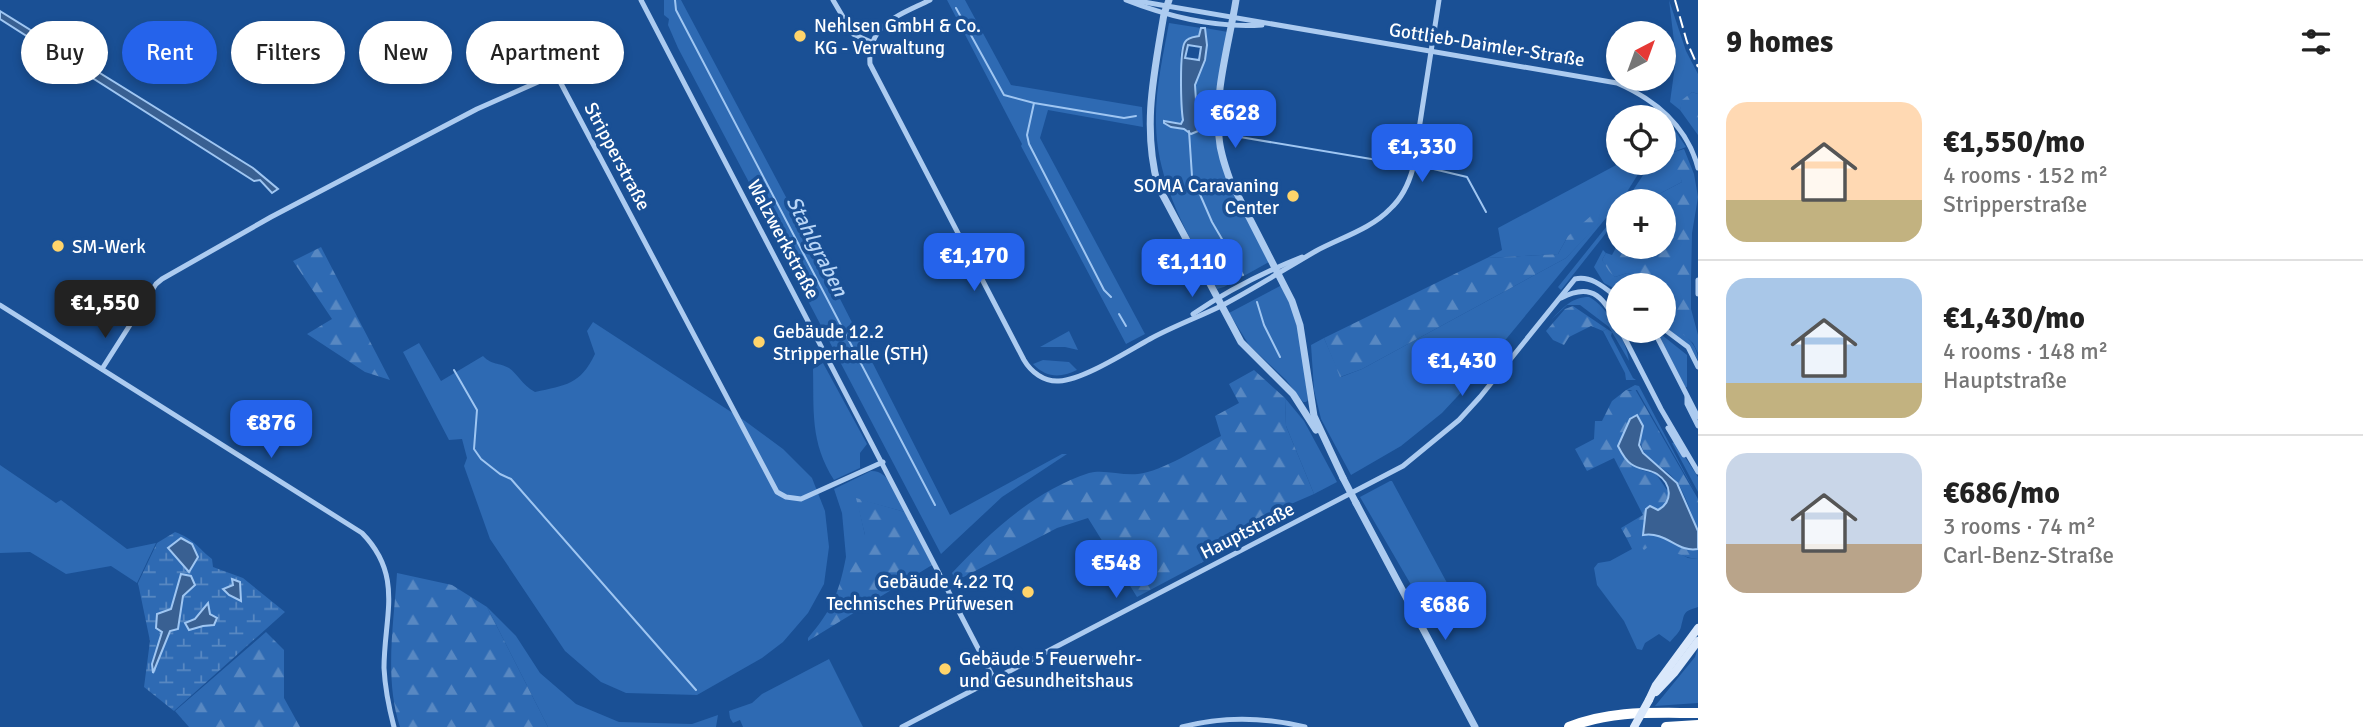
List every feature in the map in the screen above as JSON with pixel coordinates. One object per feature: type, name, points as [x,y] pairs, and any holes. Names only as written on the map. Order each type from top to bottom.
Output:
[{"type":"highway","points":[[1569,727],[1592,718],[1616,714],[1698,713]]},
{"type":"highway","points":[[1666,727],[1698,725]]},
{"type":"main road","points":[[1634,727],[1656,685],[1698,628]]},
{"type":"main road","points":[[1649,700],[1698,641]]},
{"type":"street","name":"Walzwerkstraße","points":[[641,0],[994,679]]},
{"type":"street","points":[[833,0],[853,34],[871,42]]},
{"type":"street","points":[[930,0],[884,24],[871,42],[869,56],[873,72],[1024,360],[1032,371],[1049,380],[1070,380],[1390,210],[1403,193],[1413,167],[1439,0]]},
{"type":"street","name":"Gottlieb-Daimler-Straße","points":[[1126,0],[1167,7]]},
{"type":"street","name":"Gottlieb-Daimler-Straße","points":[[1132,0],[1233,22],[1272,24],[1617,83],[1639,92],[1667,113],[1688,142],[1698,168]]},
{"type":"street","points":[[1236,0],[1218,113],[1219,139],[1230,180],[1277,271],[1300,325],[1314,416],[1328,448],[1475,727]]},
{"type":"street","points":[[1167,7],[1152,86],[1149,136],[1158,187],[1241,342],[1293,394],[1328,448]]},
{"type":"street","name":"Stripperstraße","points":[[102,369],[156,284],[162,279],[277,214],[477,108],[556,74],[777,492],[786,497],[801,499],[883,462]]},
{"type":"street","name":"Hauptstraße","points":[[902,727],[1403,466],[1459,420],[1575,279],[1582,277],[1606,290]]},
{"type":"street","points":[[1698,280],[1698,294]]},
{"type":"street","points":[[1558,300],[1581,289],[1589,290],[1606,307]]},
{"type":"street","points":[[0,305],[362,533],[381,559],[389,584],[384,669],[394,727]]},
{"type":"street","points":[[1676,338],[1688,347],[1698,367]]},
{"type":"street","points":[[1627,343],[1680,450],[1698,472]]},
{"type":"street","points":[[1660,343],[1698,417]]},
{"type":"street","points":[[1687,396],[1687,404],[1698,426]]},
{"type":"street","points":[[1182,727],[1213,720],[1243,719],[1304,727]]},
{"type":"green space","points":[[664,0],[681,0],[836,291],[950,515],[1062,454],[1067,454],[1002,497],[941,554],[786,259],[766,207],[753,190],[678,48],[668,25],[669,19],[664,15]]},
{"type":"green space","points":[[947,0],[965,0],[1011,85],[1142,107],[1143,127],[1048,110],[1040,138],[1145,334],[1126,344]]},
{"type":"green space","points":[[1669,0],[1676,21],[1672,21]]},
{"type":"green space","points":[[1676,21],[1686,51],[1698,74],[1698,94],[1692,92],[1683,100],[1680,110],[1670,102],[1672,91],[1676,91]]},
{"type":"green space","points":[[1169,23],[1201,28],[1199,35],[1185,42],[1182,47],[1181,124],[1164,121],[1171,127],[1187,132],[1198,131],[1195,85],[1203,67],[1205,28],[1228,32],[1217,144],[1269,262],[1217,289],[1176,210],[1162,168],[1158,146],[1157,99]]},
{"type":"green space","points":[[1692,92],[1698,94],[1698,135],[1680,110],[1682,100]]},
{"type":"green space","points":[[1676,132],[1686,147],[1676,151]]},
{"type":"green space","points":[[1684,149],[1694,174],[1698,197],[1692,233],[1691,309],[1698,335],[1698,353],[1693,343],[1676,328],[1676,273],[1611,273],[1602,260],[1606,253],[1606,259],[1676,259],[1676,189],[1669,189],[1682,182],[1676,174],[1676,151]]},
{"type":"green space","points":[[1676,160],[1682,182],[1669,189],[1634,189],[1643,175],[1676,175]]},
{"type":"green space","points":[[1606,170],[1606,175],[1638,175],[1629,189],[1606,189],[1606,218],[1442,413],[1401,446],[1351,475],[1321,419],[1314,390],[1311,345],[1324,338],[1341,377],[1362,369],[1566,258],[1605,216],[1568,236],[1558,254],[1487,258],[1502,250],[1498,228]]},
{"type":"green space","points":[[1600,208],[1606,216],[1566,258],[1362,369],[1340,377],[1324,338],[1487,258],[1558,254],[1568,236]]},
{"type":"green space","points":[[1606,227],[1606,233],[1561,290],[1558,287]]},
{"type":"green space","points":[[321,247],[390,380],[365,372],[307,334],[332,319],[293,261]]},
{"type":"green space","points":[[1603,250],[1606,253],[1602,260],[1612,273],[1606,273],[1606,284],[1604,283],[1594,267]]},
{"type":"green space","points":[[1282,285],[1298,323],[1308,400],[1306,402],[1303,402],[1286,380],[1249,345],[1229,313]]},
{"type":"green space","points":[[1589,297],[1606,312],[1606,325],[1580,305],[1567,305]]},
{"type":"green space","points":[[1573,306],[1606,330],[1603,331],[1591,326],[1569,337],[1564,345],[1553,340],[1546,331],[1565,309]]},
{"type":"green space","points":[[593,322],[745,421],[783,449],[812,478],[825,511],[829,547],[824,584],[808,613],[783,642],[762,658],[697,695],[626,693],[601,682],[565,651],[490,539],[464,466],[467,458],[462,439],[449,440],[403,352],[419,343],[441,381],[483,356],[509,368],[535,392],[564,385],[584,372],[595,354],[587,331]]},
{"type":"green space","points":[[1676,328],[1695,347],[1698,360],[1690,347],[1676,336]]},
{"type":"green space","points":[[1069,331],[1078,350],[1040,347]]},
{"type":"green space","points":[[1609,343],[1615,343],[1636,380],[1626,380]]},
{"type":"green space","points":[[1618,343],[1624,343],[1629,361]]},
{"type":"green space","points":[[1663,343],[1672,343],[1687,355],[1685,387]]},
{"type":"green space","points":[[1043,360],[1069,362],[1077,370],[1059,375],[1048,374],[1033,364]]},
{"type":"green space","points":[[823,363],[867,444],[860,453],[860,468],[834,480],[821,453],[815,426],[813,369]]},
{"type":"green space","points":[[1254,370],[1285,398],[1286,426],[1314,494],[1291,504],[1295,513],[1137,597],[1088,518],[1057,528],[956,581],[952,573],[982,543],[1014,514],[1050,490],[1089,473],[1148,472],[1169,464],[1221,436],[1215,416],[1239,403],[1229,384]]},
{"type":"green space","points":[[1635,385],[1639,386],[1695,492],[1637,390],[1626,390]]},
{"type":"green space","points":[[1635,389],[1698,499],[1698,531],[1679,485],[1645,454],[1641,438],[1643,426],[1636,416],[1618,446],[1623,456],[1641,470],[1656,474],[1669,493],[1666,506],[1644,517],[1644,535],[1659,536],[1684,548],[1698,549],[1698,559],[1652,544],[1644,550],[1632,536],[1627,539],[1621,528],[1643,515],[1614,458],[1587,471],[1575,449],[1594,439],[1595,421],[1602,421],[1612,401],[1626,390]]},
{"type":"green space","points":[[1285,398],[1304,421],[1337,482],[1314,494],[1286,426]]},
{"type":"green space","points":[[1675,442],[1698,477],[1698,492],[1672,443]]},
{"type":"green space","points":[[0,465],[56,503],[61,500],[127,549],[156,543],[137,583],[111,566],[66,574],[30,552],[0,553]]},
{"type":"green space","points":[[871,471],[878,472],[888,480],[905,512],[857,499],[865,535],[865,557],[846,557],[842,513],[834,489]]},
{"type":"green space","points":[[1390,481],[1466,618],[1438,612],[1425,616],[1421,602],[1360,497]]},
{"type":"green space","points":[[856,498],[905,512],[932,565],[808,641],[833,600],[846,557],[865,557],[865,535]]},
{"type":"green space","points":[[175,532],[191,540],[212,559],[213,567],[243,578],[285,612],[174,711],[144,687],[150,641],[138,583],[157,543]]},
{"type":"green space","points":[[1632,536],[1671,549],[1688,558],[1698,559],[1698,607],[1685,614],[1680,629],[1670,642],[1659,634],[1645,643],[1642,650],[1637,649],[1624,621],[1597,585],[1594,568],[1598,563],[1610,561],[1632,549],[1627,539]]},
{"type":"green space","points":[[397,573],[452,585],[487,607],[548,727],[400,727],[391,670]]},
{"type":"green space","points":[[487,607],[516,636],[540,673],[576,704],[619,722],[692,724],[718,715],[716,727],[548,727]]},
{"type":"green space","points":[[266,632],[284,650],[284,698],[300,727],[189,727],[175,711]]},
{"type":"green space","points":[[1698,648],[1698,703],[1655,706],[1695,657]]},
{"type":"green space","points":[[829,659],[863,727],[743,727],[740,720],[733,723],[729,711],[752,703],[762,694]]},
{"type":"shaded area","points":[[0,11],[21,24],[21,32],[0,19]]},
{"type":"shaded area","points":[[1201,28],[1205,28],[1205,60],[1195,85],[1198,131],[1191,134],[1184,129],[1171,127],[1164,121],[1181,124],[1183,120],[1183,47],[1188,39],[1199,36]],"holes":[[[1188,45],[1201,47],[1199,60],[1185,58]]]},
{"type":"shaded area","points":[[108,78],[253,168],[278,189],[272,193],[260,180],[254,181],[102,84],[108,84]]},
{"type":"shaded area","points":[[1637,415],[1643,426],[1639,445],[1643,453],[1677,483],[1698,531],[1698,549],[1684,548],[1659,536],[1643,535],[1646,509],[1650,506],[1658,510],[1663,507],[1669,493],[1662,478],[1654,472],[1631,464],[1618,446],[1630,419]]},
{"type":"shaded area","points":[[181,538],[192,544],[198,557],[189,572],[168,548]]},
{"type":"shaded area","points":[[181,574],[191,576],[195,585],[183,596],[178,629],[170,631],[153,673],[152,664],[162,632],[156,628],[157,614],[171,609]]},
{"type":"shaded area","points":[[232,579],[240,582],[241,601],[223,589],[233,585]]},
{"type":"shaded area","points":[[208,603],[210,614],[217,618],[214,625],[189,630],[185,623],[195,619]]},
{"type":"waterway","name":"Stahlgraben","points":[[675,0],[676,10],[935,505]]},
{"type":"waterway","points":[[956,8],[1004,95],[1034,103],[1124,118],[1136,116]]},
{"type":"waterway","points":[[1034,103],[1027,135],[1029,144],[1104,290],[1111,297]]},
{"type":"waterway","points":[[1189,131],[1192,176],[1212,222],[1243,275]]},
{"type":"waterway","points":[[1234,136],[1401,164]]},
{"type":"waterway","points":[[1425,167],[1467,177],[1486,212]]},
{"type":"waterway","points":[[1257,302],[1264,325],[1280,357]]},
{"type":"waterway","points":[[1119,314],[1126,326]]},
{"type":"waterway","points":[[454,370],[477,410],[474,449],[481,459],[511,479],[696,690]]},
{"type":"railway","points":[[1675,0],[1687,42],[1698,67]]},
{"type":"place","name":"Nehlsen GmbH & Co. KG - Verwaltung","points":[[800,36]]},
{"type":"place","name":"SOMA Caravaning Center","points":[[1293,196]]},
{"type":"place","name":"SM-Werk","points":[[58,246]]},
{"type":"place","name":"Gebäude 12.2 Stripperhalle (STH)","points":[[759,342]]},
{"type":"place","name":"Gebäude 4.22 TQ Technisches Prüfwesen","points":[[1028,592]]},
{"type":"place","name":"Gebäude 5 Feuerwehr- und Gesundheitshaus","points":[[945,669]]}]
